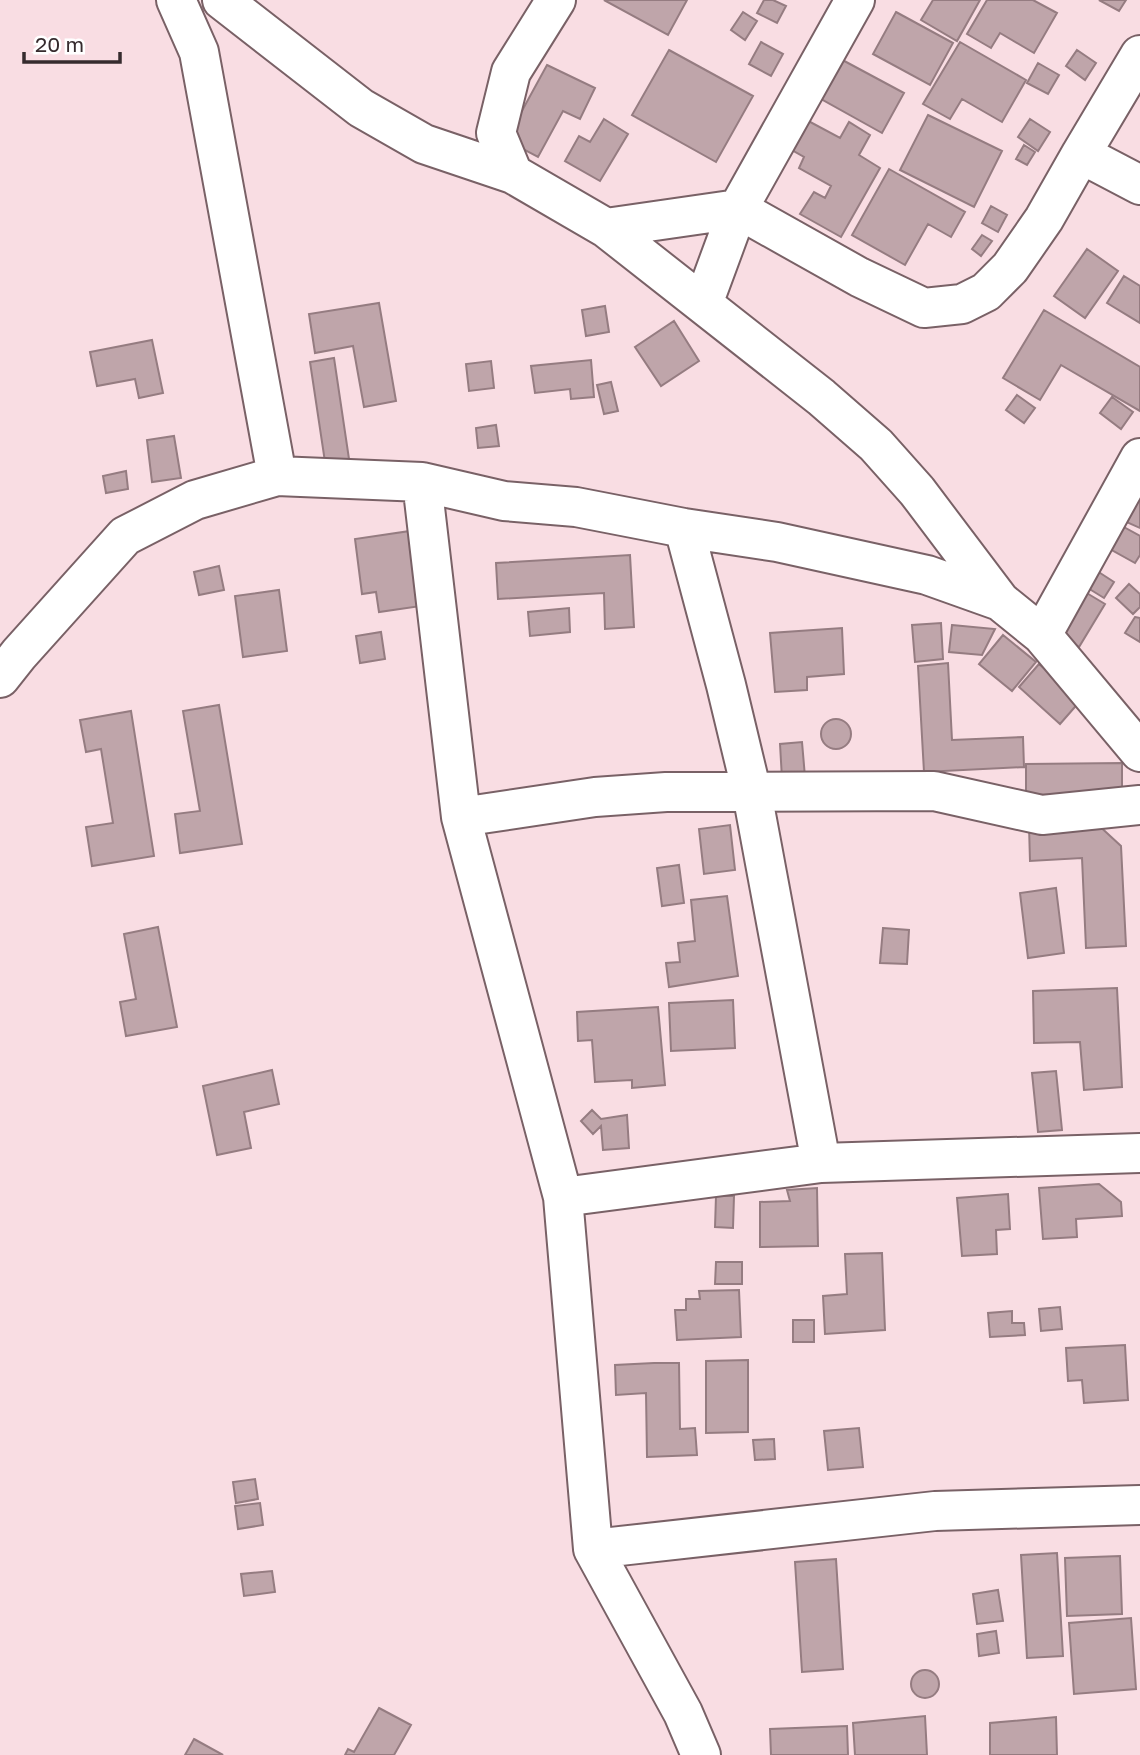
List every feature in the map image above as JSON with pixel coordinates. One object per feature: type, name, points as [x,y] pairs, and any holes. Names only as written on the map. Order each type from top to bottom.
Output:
[{"type":"street","points":[[176,0],[199,52],[277,475]]},
{"type":"street","points":[[222,0],[361,108],[424,144],[513,174],[606,228],[821,397],[876,445],[917,491],[1000,601],[1042,635],[1140,752]]},
{"type":"street","points":[[513,174],[496,132],[511,72],[556,0]]},
{"type":"street","points":[[703,304],[738,209],[855,0]]},
{"type":"street","points":[[606,228],[738,209],[859,277],[924,308],[962,303],[985,292],[1010,268],[1044,219],[1140,55]]},
{"type":"street","points":[[1082,154],[1140,185]]},
{"type":"street","points":[[1042,635],[1140,458]]},
{"type":"street","points":[[0,678],[125,536],[195,500],[277,475],[422,482],[504,501],[576,507],[684,528],[777,542],[927,575],[1000,601]]},
{"type":"street","points":[[422,482],[461,817],[563,1197],[593,1549],[683,1713],[701,1755]]},
{"type":"street","points":[[684,528],[752,793],[821,1163]]},
{"type":"street","points":[[461,817],[595,797],[666,792],[934,791],[1042,815],[1140,805]]},
{"type":"street","points":[[563,1197],[821,1163],[1140,1153]]},
{"type":"street","points":[[593,1549],[934,1511],[1140,1505]]},
{"type":"building","points":[[604,0],[687,0],[668,35]]},
{"type":"building","points":[[764,0],[773,0],[786,6],[777,23],[757,13]]},
{"type":"building","points":[[933,0],[980,0],[957,41],[921,20]]},
{"type":"building","points":[[987,0],[1033,0],[1057,13],[1034,53],[1000,33],[991,48],[967,34]]},
{"type":"building","points":[[1099,0],[1126,0],[1119,11]]},
{"type":"building","points":[[743,12],[757,21],[745,40],[731,30]]},
{"type":"building","points":[[896,12],[953,43],[930,85],[873,54]]},
{"type":"building","points":[[761,42],[783,54],[771,76],[749,64]]},
{"type":"building","points":[[960,42],[1026,80],[1002,122],[962,99],[950,119],[923,104]]},
{"type":"building","points":[[669,50],[753,96],[716,162],[632,115]]},
{"type":"building","points":[[1077,50],[1096,63],[1085,80],[1066,66]]},
{"type":"building","points":[[835,56],[904,93],[882,133],[814,95]]},
{"type":"building","points":[[1038,63],[1059,75],[1048,94],[1027,83]]},
{"type":"building","points":[[547,65],[595,88],[580,119],[563,111],[538,157],[506,140]]},
{"type":"building","points":[[928,115],[1002,151],[974,207],[900,170]]},
{"type":"building","points":[[799,116],[840,138],[849,122],[870,135],[859,155],[880,168],[841,237],[800,214],[814,192],[825,198],[831,186],[799,168],[804,157],[783,145]]},
{"type":"building","points":[[604,119],[628,134],[600,181],[565,161],[579,136],[590,142]]},
{"type":"building","points":[[1030,119],[1050,132],[1038,151],[1018,137]]},
{"type":"building","points":[[1024,145],[1035,152],[1027,165],[1016,159]]},
{"type":"building","points":[[889,169],[965,212],[951,237],[928,224],[905,265],[852,235]]},
{"type":"building","points":[[991,206],[1007,215],[998,232],[982,223]]},
{"type":"building","points":[[982,235],[992,241],[981,256],[972,249]]},
{"type":"building","points":[[1087,249],[1118,271],[1085,318],[1054,296]]},
{"type":"building","points":[[1124,276],[1140,286],[1140,323],[1107,303]]},
{"type":"building","points":[[379,303],[396,401],[364,407],[353,346],[315,353],[309,314]]},
{"type":"building","points":[[605,306],[609,332],[586,336],[582,310]]},
{"type":"building","points":[[1044,310],[1140,367],[1140,411],[1061,365],[1040,400],[1003,378]]},
{"type":"building","points":[[674,321],[699,361],[661,386],[635,347]]},
{"type":"building","points":[[152,340],[163,393],[139,398],[135,379],[97,386],[90,352]]},
{"type":"building","points":[[334,358],[349,459],[325,462],[310,362]]},
{"type":"building","points":[[591,360],[594,397],[571,399],[570,389],[535,393],[531,366]]},
{"type":"building","points":[[491,361],[494,388],[469,391],[466,364]]},
{"type":"building","points":[[611,382],[618,411],[604,414],[597,385]]},
{"type":"building","points":[[1017,395],[1035,408],[1024,423],[1006,410]]},
{"type":"building","points":[[1112,397],[1133,412],[1121,429],[1100,413]]},
{"type":"building","points":[[496,425],[499,446],[478,448],[476,428]]},
{"type":"building","points":[[174,436],[181,478],[152,482],[147,440]]},
{"type":"building","points":[[126,471],[128,489],[106,493],[103,476]]},
{"type":"building","points":[[1140,481],[1140,528],[1122,520]]},
{"type":"building","points":[[1122,526],[1140,536],[1140,555],[1135,563],[1110,549]]},
{"type":"building","points":[[410,531],[421,606],[379,612],[376,592],[362,594],[355,539]]},
{"type":"building","points":[[630,555],[634,627],[605,629],[604,593],[498,599],[496,563]]},
{"type":"building","points":[[219,566],[224,590],[199,595],[194,572]]},
{"type":"building","points":[[1094,569],[1114,582],[1104,598],[1083,585]]},
{"type":"building","points":[[1129,584],[1140,594],[1140,607],[1133,614],[1116,598]]},
{"type":"building","points":[[279,590],[287,651],[243,657],[235,596]]},
{"type":"building","points":[[1085,592],[1105,604],[1079,647],[1058,634]]},
{"type":"building","points":[[569,608],[570,632],[530,636],[528,612]]},
{"type":"building","points":[[1135,617],[1140,618],[1140,642],[1125,633]]},
{"type":"building","points":[[941,623],[943,659],[915,662],[912,625]]},
{"type":"building","points":[[952,625],[995,629],[982,655],[949,652]]},
{"type":"building","points":[[842,628],[844,674],[807,677],[807,690],[775,692],[770,633]]},
{"type":"building","points":[[381,632],[385,659],[360,663],[356,636]]},
{"type":"building","points":[[1003,635],[1036,662],[1012,691],[979,664]]},
{"type":"building","points":[[948,663],[952,740],[1023,737],[1024,767],[924,772],[918,666]]},
{"type":"building","points":[[1039,664],[1081,700],[1060,724],[1019,687]]},
{"type":"building","points":[[219,705],[242,844],[180,853],[175,814],[200,811],[183,711]]},
{"type":"building","points":[[131,711],[154,856],[92,866],[86,827],[113,823],[101,749],[86,752],[80,720]]},
{"type":"building","points":[[836,719],[842,720],[850,728],[850,740],[842,748],[836,749],[830,748],[822,740],[821,734],[822,728],[830,720]]},
{"type":"building","points":[[802,742],[805,777],[782,779],[780,744]]},
{"type":"building","points":[[1122,763],[1122,794],[1026,795],[1026,764]]},
{"type":"building","points":[[1095,822],[1121,846],[1126,946],[1086,948],[1082,858],[1030,861],[1029,826]]},
{"type":"building","points":[[730,825],[735,870],[704,874],[699,829]]},
{"type":"building","points":[[679,865],[684,903],[662,906],[657,868]]},
{"type":"building","points":[[1056,888],[1064,953],[1028,958],[1020,893]]},
{"type":"building","points":[[727,896],[738,976],[669,987],[666,963],[680,962],[678,943],[695,941],[691,900]]},
{"type":"building","points":[[158,927],[177,1027],[126,1036],[120,1002],[136,999],[124,934]]},
{"type":"building","points":[[883,928],[909,930],[907,964],[880,963]]},
{"type":"building","points":[[1117,988],[1122,1087],[1084,1090],[1080,1042],[1034,1043],[1033,991]]},
{"type":"building","points":[[733,1000],[735,1048],[671,1051],[669,1003]]},
{"type":"building","points":[[658,1007],[665,1085],[632,1088],[632,1080],[595,1082],[592,1040],[578,1041],[577,1012]]},
{"type":"building","points":[[272,1070],[279,1104],[244,1112],[251,1148],[217,1155],[203,1086]]},
{"type":"building","points":[[1056,1071],[1062,1130],[1038,1132],[1032,1073]]},
{"type":"building","points":[[592,1110],[601,1119],[627,1115],[629,1148],[603,1150],[601,1126],[593,1134],[581,1121]]},
{"type":"building","points":[[1099,1184],[1121,1202],[1122,1216],[1076,1219],[1077,1237],[1043,1239],[1039,1188]]},
{"type":"building","points":[[817,1188],[818,1246],[760,1247],[760,1202],[790,1201],[787,1190]]},
{"type":"building","points":[[1008,1194],[1010,1229],[996,1230],[997,1254],[962,1256],[957,1198]]},
{"type":"building","points":[[716,1196],[734,1196],[733,1228],[715,1227]]},
{"type":"building","points":[[882,1253],[885,1330],[825,1334],[823,1296],[847,1294],[845,1254]]},
{"type":"building","points":[[716,1262],[742,1262],[742,1284],[715,1284]]},
{"type":"building","points":[[739,1290],[741,1337],[677,1340],[675,1310],[686,1310],[686,1299],[700,1299],[699,1291]]},
{"type":"building","points":[[1060,1307],[1062,1329],[1041,1331],[1039,1309]]},
{"type":"building","points":[[1012,1311],[1012,1323],[1024,1323],[1025,1335],[990,1337],[988,1313]]},
{"type":"building","points":[[793,1320],[814,1320],[814,1342],[793,1342]]},
{"type":"building","points":[[1125,1345],[1128,1400],[1084,1403],[1082,1380],[1068,1381],[1066,1348]]},
{"type":"building","points":[[748,1360],[748,1432],[706,1433],[706,1361]]},
{"type":"building","points":[[679,1363],[680,1429],[695,1428],[697,1455],[647,1457],[646,1393],[616,1395],[615,1365]]},
{"type":"building","points":[[859,1428],[863,1467],[828,1470],[824,1431]]},
{"type":"building","points":[[774,1439],[775,1459],[755,1460],[753,1440]]},
{"type":"building","points":[[255,1479],[258,1499],[236,1503],[233,1482]]},
{"type":"building","points":[[260,1503],[263,1525],[238,1529],[235,1506]]},
{"type":"building","points":[[1057,1553],[1063,1656],[1027,1658],[1021,1555]]},
{"type":"building","points":[[1120,1556],[1122,1614],[1067,1616],[1065,1558]]},
{"type":"building","points":[[836,1559],[843,1669],[802,1672],[795,1562]]},
{"type":"building","points":[[272,1571],[275,1592],[244,1596],[241,1574]]},
{"type":"building","points":[[998,1590],[1003,1621],[977,1624],[973,1594]]},
{"type":"building","points":[[1131,1618],[1136,1689],[1074,1694],[1069,1623]]},
{"type":"building","points":[[996,1631],[999,1653],[979,1656],[977,1634]]},
{"type":"building","points":[[925,1670],[935,1674],[939,1684],[935,1694],[925,1698],[915,1694],[911,1684],[915,1674]]},
{"type":"building","points":[[379,1708],[411,1725],[394,1755],[345,1755],[348,1749],[354,1752]]},
{"type":"building","points":[[925,1716],[927,1755],[855,1755],[853,1723]]},
{"type":"building","points":[[1056,1717],[1057,1755],[990,1755],[990,1723]]},
{"type":"building","points":[[847,1726],[848,1755],[771,1755],[770,1729]]},
{"type":"building","points":[[194,1739],[223,1755],[185,1755]]}]
